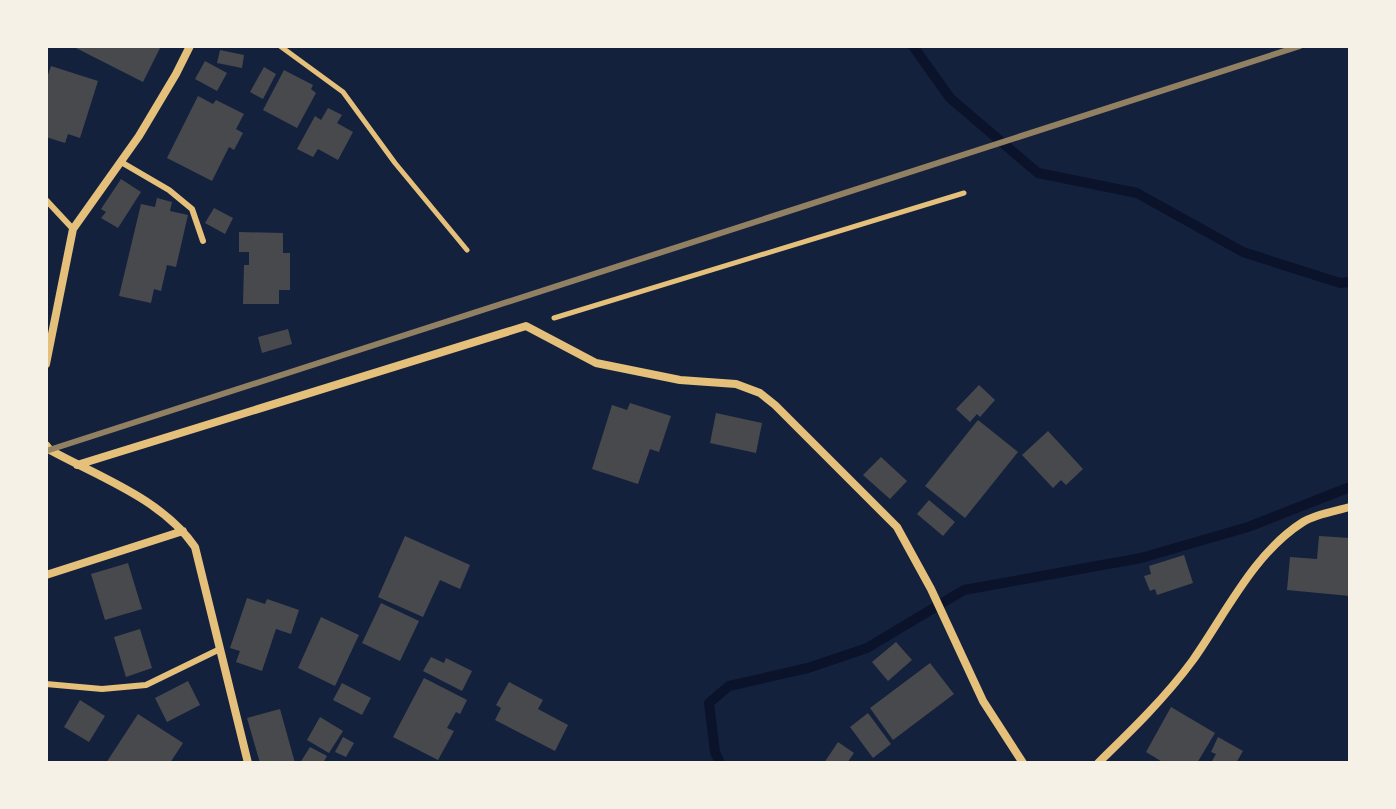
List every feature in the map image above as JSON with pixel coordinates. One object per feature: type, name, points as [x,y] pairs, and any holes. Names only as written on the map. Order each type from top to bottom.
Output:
[{"type":"street","points":[[46,364],[73,229],[169,87],[190,46]]},
{"type":"street","points":[[77,465],[526,326],[596,363],[680,380],[736,384],[760,393],[775,405],[897,527],[931,589],[983,701],[1023,763]]},
{"type":"street","points":[[46,445],[159,510],[183,531],[195,547],[248,763]]},
{"type":"street","points":[[1098,763],[1138,724],[1192,661],[1269,552],[1305,521],[1350,507]]},
{"type":"street","points":[[46,575],[183,531]]},
{"type":"lane","points":[[121,162],[169,190],[192,209],[203,241]]},
{"type":"lane","points":[[46,200],[73,229]]},
{"type":"lane","points":[[46,684],[102,689],[146,685],[220,649]]},
{"type":"path","points":[[280,46],[343,92],[395,163],[467,250]]},
{"type":"path","points":[[526,326],[964,193]]},
{"type":"building","points":[[72,46],[161,46],[143,82]]},
{"type":"building","points":[[220,50],[244,55],[242,68],[217,63]]},
{"type":"building","points":[[205,61],[227,73],[217,91],[195,79]]},
{"type":"building","points":[[51,66],[98,81],[80,138],[68,134],[65,143],[46,137],[46,81]]},
{"type":"building","points":[[264,67],[276,74],[263,99],[250,92]]},
{"type":"building","points":[[284,70],[313,85],[311,89],[316,93],[297,128],[263,110]]},
{"type":"building","points":[[198,96],[213,104],[216,100],[244,114],[236,129],[243,133],[234,150],[229,147],[212,181],[167,158]]},
{"type":"building","points":[[328,108],[342,115],[337,123],[353,132],[338,160],[318,149],[313,157],[297,149],[315,116],[321,120]]},
{"type":"building","points":[[121,179],[141,192],[118,228],[101,218],[106,212],[101,209]]},
{"type":"building","points":[[157,198],[172,202],[170,211],[188,215],[176,267],[167,265],[161,291],[154,289],[151,303],[119,296],[141,204],[155,207]]},
{"type":"building","points":[[214,208],[233,218],[225,234],[205,223]]},
{"type":"building","points":[[239,232],[283,233],[283,253],[290,253],[290,290],[279,290],[279,304],[243,304],[244,265],[249,265],[249,252],[239,252]]},
{"type":"building","points":[[288,329],[292,344],[262,353],[258,337]]},
{"type":"building","points":[[979,385],[995,400],[980,417],[977,414],[970,422],[956,409]]},
{"type":"building","points":[[630,403],[671,416],[659,452],[650,449],[638,484],[592,469],[612,405],[627,410]]},
{"type":"building","points":[[716,413],[762,423],[756,453],[710,443]]},
{"type":"building","points":[[978,420],[1018,452],[965,518],[925,486]]},
{"type":"building","points":[[1048,431],[1083,469],[1066,485],[1061,480],[1053,488],[1022,455]]},
{"type":"building","points":[[881,457],[907,481],[890,499],[863,475]]},
{"type":"building","points":[[929,500],[955,522],[943,536],[917,514]]},
{"type":"building","points":[[405,536],[470,565],[460,589],[440,580],[423,617],[378,597]]},
{"type":"building","points":[[1319,536],[1350,538],[1350,596],[1287,590],[1290,557],[1317,559]]},
{"type":"building","points":[[1184,555],[1193,583],[1157,595],[1155,589],[1150,591],[1144,576],[1151,574],[1149,566]]},
{"type":"building","points":[[128,563],[142,609],[105,620],[91,574]]},
{"type":"building","points":[[247,598],[265,604],[267,599],[299,610],[291,634],[276,629],[262,671],[236,662],[240,651],[230,648]]},
{"type":"building","points":[[381,603],[419,621],[400,661],[362,643]]},
{"type":"building","points":[[321,617],[359,635],[335,686],[298,668]]},
{"type":"building","points":[[140,629],[152,668],[126,677],[114,637]]},
{"type":"building","points":[[896,642],[912,660],[888,681],[872,662]]},
{"type":"building","points":[[431,657],[444,663],[446,658],[472,671],[462,691],[423,671]]},
{"type":"building","points":[[930,663],[954,694],[893,740],[870,708]]},
{"type":"building","points":[[424,678],[467,700],[460,714],[456,712],[447,728],[454,731],[438,760],[393,737]]},
{"type":"building","points":[[188,681],[200,705],[167,722],[155,698]]},
{"type":"building","points":[[509,682],[543,700],[538,709],[568,725],[555,751],[495,720],[501,708],[496,705]]},
{"type":"building","points":[[342,683],[371,698],[362,715],[333,700]]},
{"type":"building","points":[[80,700],[105,716],[89,742],[64,727]]},
{"type":"building","points":[[1171,707],[1215,733],[1197,763],[1164,763],[1146,752]]},
{"type":"building","points":[[280,709],[295,763],[260,763],[247,718]]},
{"type":"building","points":[[868,713],[891,744],[873,758],[850,727]]},
{"type":"building","points":[[138,714],[183,743],[170,763],[106,763]]},
{"type":"building","points":[[320,717],[343,731],[329,753],[307,740]]},
{"type":"building","points":[[343,737],[354,743],[346,757],[335,752]]},
{"type":"building","points":[[1218,737],[1243,751],[1236,763],[1211,763],[1216,754],[1211,752]]},
{"type":"building","points":[[838,742],[854,753],[847,763],[824,763]]},
{"type":"building","points":[[310,747],[327,756],[323,763],[300,763]]},
{"type":"waterway","points":[[913,46],[950,98],[1038,173],[1137,193],[1243,252],[1340,283],[1350,282]]},
{"type":"waterway","points":[[720,763],[715,752],[709,703],[729,686],[808,668],[867,648],[964,590],[1141,558],[1248,527],[1350,487]]},
{"type":"railway","points":[[46,451],[1300,46]]}]
